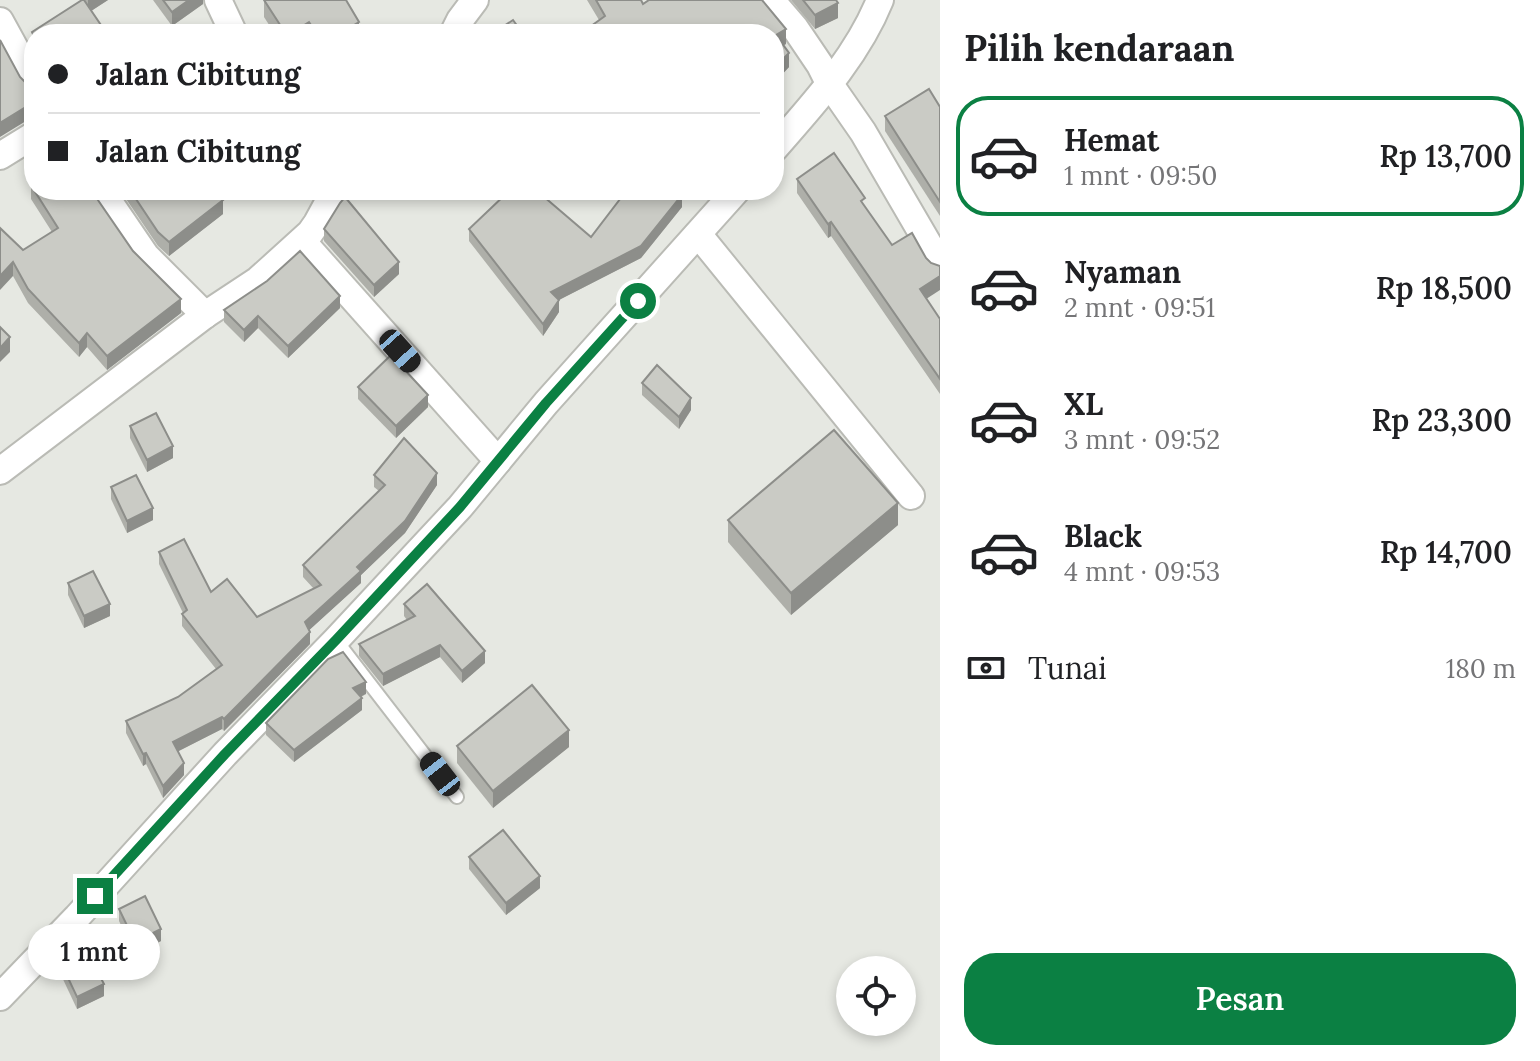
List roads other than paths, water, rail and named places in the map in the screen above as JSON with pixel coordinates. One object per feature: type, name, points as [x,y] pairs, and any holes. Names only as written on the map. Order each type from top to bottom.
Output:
[{"type":"street","points":[[218,0],[229,24]]},
{"type":"street","points":[[458,24],[475,0]]},
{"type":"street","points":[[771,0],[795,28],[863,132],[940,264]]},
{"type":"street","points":[[784,137],[861,40],[880,0]]},
{"type":"street","points":[[0,21],[24,65]]},
{"type":"street","points":[[0,156],[24,141]]},
{"type":"street","points":[[108,200],[146,256],[205,315]]},
{"type":"street","points":[[0,471],[205,315],[258,280],[302,241],[317,223],[330,200]]},
{"type":"street","points":[[0,997],[460,507],[546,403],[728,200]]},
{"type":"street","points":[[698,234],[911,496]]},
{"type":"street","points":[[302,241],[498,461]]},
{"type":"lane","points":[[336,640],[457,797]]}]
